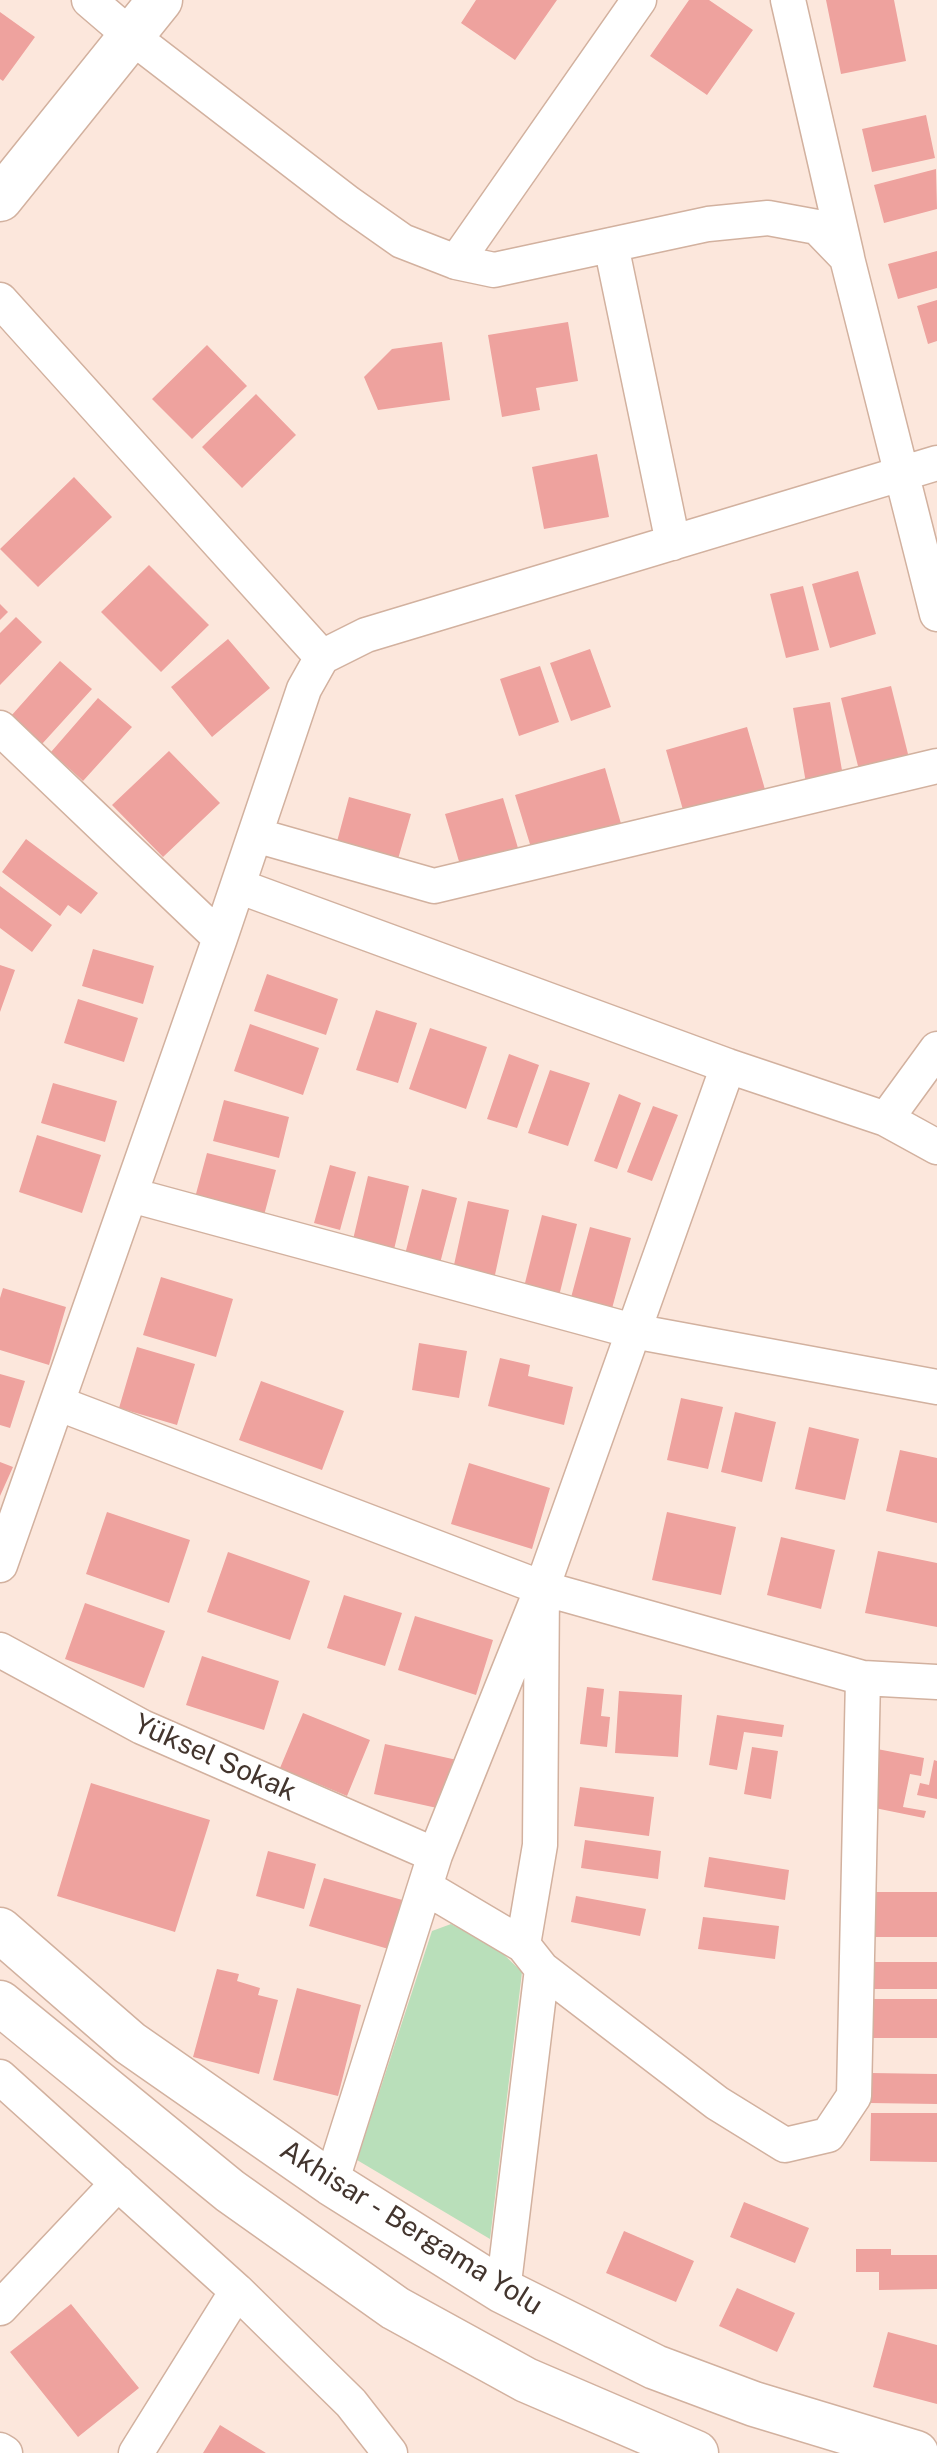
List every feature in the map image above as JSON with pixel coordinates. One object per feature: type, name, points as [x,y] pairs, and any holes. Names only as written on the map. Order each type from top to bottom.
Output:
[{"type":"main road","points":[[0,199],[160,0]]},
{"type":"main road","name":"Akhisar - Bergama Yolu","points":[[0,1930],[130,2043],[331,2183],[503,2291],[655,2367],[754,2404],[916,2453]]},
{"type":"main road","points":[[0,2003],[230,2191],[395,2308],[526,2380],[696,2453]]},
{"type":"street","points":[[89,0],[131,36],[348,203],[402,241],[456,262],[494,270],[708,224],[768,218],[817,227],[847,258]]},
{"type":"street","points":[[456,262],[639,0]]},
{"type":"street","points":[[788,0],[847,258],[937,614]]},
{"type":"street","points":[[611,245],[673,543]]},
{"type":"street","points":[[0,300],[322,657]]},
{"type":"street","points":[[0,1565],[131,1195],[304,689],[322,657],[366,635],[937,463]]},
{"type":"street","points":[[6,747],[220,938]]},
{"type":"street","points":[[255,835],[434,886],[937,766]]},
{"type":"street","points":[[238,886],[728,1066],[886,1119],[937,1147]]},
{"type":"street","points":[[886,1119],[937,1049]]},
{"type":"street","points":[[331,2183],[435,1855],[542,1588],[728,1066]]},
{"type":"street","points":[[131,1195],[633,1331],[937,1387]]},
{"type":"street","points":[[57,1403],[542,1588],[863,1678],[937,1682]]},
{"type":"street","points":[[503,2291],[540,1845],[542,1588]]},
{"type":"street","name":"Yüksel Sokak","points":[[0,1650],[142,1727],[435,1855]]},
{"type":"street","points":[[425,1887],[533,1957],[717,2103],[785,2145],[828,2135],[854,2096],[863,1678]]},
{"type":"street","points":[[0,2077],[237,2291],[351,2403],[390,2453]]},
{"type":"street","points":[[0,2308],[118,2183]]},
{"type":"street","points":[[136,2453],[237,2291]]},
{"type":"green space","points":[[451,1924],[497,1948],[522,1972],[490,2239],[357,2160],[432,1931]]},
{"type":"building","points":[[476,0],[557,0],[515,60],[461,23]]},
{"type":"building","points":[[689,0],[709,0],[753,30],[707,95],[650,56]]},
{"type":"building","points":[[826,0],[894,0],[906,61],[841,74]]},
{"type":"building","points":[[0,12],[35,37],[3,81],[0,79]]},
{"type":"building","points":[[926,115],[935,158],[872,172],[862,129]]},
{"type":"building","points":[[936,169],[937,209],[884,223],[874,185]]},
{"type":"building","points":[[937,251],[937,288],[898,299],[888,264]]},
{"type":"building","points":[[937,300],[937,341],[928,344],[917,306]]},
{"type":"building","points":[[568,322],[578,381],[536,388],[540,410],[502,417],[488,335]]},
{"type":"building","points":[[442,342],[450,400],[378,410],[364,377],[392,349]]},
{"type":"building","points":[[207,345],[247,386],[192,439],[152,399]]},
{"type":"building","points":[[256,394],[296,435],[242,488],[202,447]]},
{"type":"building","points":[[597,454],[609,517],[544,529],[532,467]]},
{"type":"building","points":[[74,477],[112,517],[38,587],[0,549]]},
{"type":"building","points":[[149,565],[209,625],[161,672],[101,612]]},
{"type":"building","points":[[858,571],[876,634],[830,648],[812,584]]},
{"type":"building","points":[[803,586],[819,650],[786,658],[770,594]]},
{"type":"building","points":[[0,604],[8,612],[0,620]]},
{"type":"building","points":[[16,617],[42,642],[0,685],[0,633]]},
{"type":"building","points":[[228,639],[270,688],[212,737],[171,687]]},
{"type":"building","points":[[590,649],[611,707],[571,721],[550,663]]},
{"type":"building","points":[[60,661],[92,689],[42,744],[11,716]]},
{"type":"building","points":[[540,666],[559,722],[519,736],[500,679]]},
{"type":"building","points":[[891,686],[910,762],[860,774],[841,698]]},
{"type":"building","points":[[98,698],[132,727],[83,781],[51,752]]},
{"type":"building","points":[[830,702],[843,776],[806,783],[793,708]]},
{"type":"building","points":[[747,727],[766,793],[685,817],[666,750]]},
{"type":"building","points":[[169,751],[220,803],[163,857],[112,805]]},
{"type":"building","points":[[605,768],[622,827],[533,854],[515,795]]},
{"type":"building","points":[[349,797],[411,814],[396,866],[335,849]]},
{"type":"building","points":[[503,798],[521,858],[463,875],[445,814]]},
{"type":"building","points":[[26,839],[98,893],[81,914],[68,905],[60,916],[2,872]]},
{"type":"building","points":[[0,886],[52,925],[32,952],[0,928]]},
{"type":"building","points":[[93,949],[154,966],[143,1004],[82,986]]},
{"type":"building","points":[[0,965],[15,970],[0,1012]]},
{"type":"building","points":[[267,974],[338,999],[326,1035],[254,1011]]},
{"type":"building","points":[[78,999],[138,1018],[124,1062],[64,1043]]},
{"type":"building","points":[[376,1010],[417,1023],[398,1083],[356,1070]]},
{"type":"building","points":[[250,1024],[319,1048],[303,1095],[234,1071]]},
{"type":"building","points":[[430,1028],[487,1047],[466,1109],[409,1089]]},
{"type":"building","points":[[509,1054],[539,1065],[517,1128],[487,1119]]},
{"type":"building","points":[[550,1070],[590,1083],[568,1146],[528,1133]]},
{"type":"building","points":[[53,1083],[117,1101],[105,1142],[41,1123]]},
{"type":"building","points":[[619,1094],[641,1103],[617,1169],[594,1161]]},
{"type":"building","points":[[224,1100],[289,1117],[279,1158],[213,1141]]},
{"type":"building","points":[[653,1106],[678,1115],[652,1181],[627,1172]]},
{"type":"building","points":[[37,1135],[101,1155],[82,1213],[19,1192]]},
{"type":"building","points":[[207,1153],[276,1170],[262,1223],[193,1205]]},
{"type":"building","points":[[330,1165],[356,1172],[340,1230],[314,1223]]},
{"type":"building","points":[[368,1176],[409,1186],[392,1258],[351,1248]]},
{"type":"building","points":[[422,1189],[457,1198],[438,1271],[403,1262]]},
{"type":"building","points":[[468,1201],[509,1210],[493,1284],[452,1274]]},
{"type":"building","points":[[542,1215],[577,1224],[557,1304],[522,1295]]},
{"type":"building","points":[[590,1227],[631,1238],[610,1316],[569,1305]]},
{"type":"building","points":[[161,1277],[233,1299],[216,1357],[143,1335]]},
{"type":"building","points":[[3,1288],[66,1307],[49,1365],[0,1350],[0,1298]]},
{"type":"building","points":[[419,1343],[467,1351],[459,1398],[412,1390]]},
{"type":"building","points":[[137,1347],[195,1364],[177,1425],[119,1408]]},
{"type":"building","points":[[500,1358],[530,1365],[528,1376],[573,1387],[564,1425],[488,1406]]},
{"type":"building","points":[[0,1374],[25,1381],[10,1428],[0,1425]]},
{"type":"building","points":[[261,1381],[344,1411],[322,1470],[239,1440]]},
{"type":"building","points":[[681,1398],[723,1407],[708,1469],[667,1460]]},
{"type":"building","points":[[735,1412],[776,1422],[762,1482],[721,1472]]},
{"type":"building","points":[[809,1427],[859,1439],[845,1500],[795,1489]]},
{"type":"building","points":[[900,1450],[937,1458],[937,1523],[886,1511]]},
{"type":"building","points":[[0,1462],[13,1467],[0,1496]]},
{"type":"building","points":[[469,1463],[550,1488],[532,1549],[451,1524]]},
{"type":"building","points":[[107,1512],[190,1540],[169,1603],[86,1574]]},
{"type":"building","points":[[667,1512],[736,1527],[721,1595],[652,1580]]},
{"type":"building","points":[[781,1537],[835,1550],[821,1609],[767,1595]]},
{"type":"building","points":[[878,1551],[937,1563],[937,1627],[865,1613]]},
{"type":"building","points":[[228,1552],[310,1581],[290,1640],[207,1612]]},
{"type":"building","points":[[344,1595],[402,1613],[385,1666],[327,1648]]},
{"type":"building","points":[[85,1603],[165,1631],[144,1688],[65,1659]]},
{"type":"building","points":[[415,1616],[493,1640],[476,1695],[398,1670]]},
{"type":"building","points":[[202,1656],[279,1681],[264,1730],[186,1705]]},
{"type":"building","points":[[587,1687],[604,1689],[601,1716],[610,1717],[607,1747],[580,1744]]},
{"type":"building","points":[[619,1691],[682,1695],[678,1757],[615,1753]]},
{"type":"building","points":[[303,1713],[370,1740],[347,1796],[280,1768]]},
{"type":"building","points":[[717,1715],[784,1725],[782,1737],[744,1732],[737,1770],[709,1765]]},
{"type":"building","points":[[385,1744],[457,1760],[446,1810],[374,1794]]},
{"type":"building","points":[[752,1747],[778,1751],[771,1799],[744,1794]]},
{"type":"building","points":[[877,1749],[924,1758],[921,1776],[910,1774],[903,1807],[926,1811],[924,1818],[865,1806]]},
{"type":"building","points":[[934,1760],[937,1761],[937,1799],[917,1795],[920,1783],[929,1785]]},
{"type":"building","points":[[91,1783],[210,1820],[175,1932],[57,1896]]},
{"type":"building","points":[[580,1787],[654,1797],[649,1836],[574,1826]]},
{"type":"building","points":[[585,1840],[661,1851],[658,1879],[581,1868]]},
{"type":"building","points":[[268,1851],[316,1864],[304,1909],[256,1896]]},
{"type":"building","points":[[709,1857],[789,1870],[785,1900],[704,1887]]},
{"type":"building","points":[[324,1878],[406,1901],[392,1950],[309,1926]]},
{"type":"building","points":[[865,1892],[937,1892],[937,1937],[865,1937]]},
{"type":"building","points":[[576,1896],[646,1909],[640,1936],[571,1922]]},
{"type":"building","points":[[703,1917],[779,1926],[775,1959],[698,1949]]},
{"type":"building","points":[[865,1962],[937,1962],[937,1989],[865,1989]]},
{"type":"building","points":[[217,1969],[239,1974],[237,1981],[260,1988],[258,1995],[278,2000],[259,2074],[193,2057]]},
{"type":"building","points":[[297,1988],[361,2005],[338,2096],[273,2080]]},
{"type":"building","points":[[865,1999],[937,1999],[937,2038],[865,2038]]},
{"type":"building","points":[[871,2073],[937,2074],[937,2104],[870,2103]]},
{"type":"building","points":[[871,2113],[937,2113],[937,2162],[870,2161]]},
{"type":"building","points":[[744,2202],[809,2228],[795,2263],[730,2237]]},
{"type":"building","points":[[624,2231],[694,2261],[676,2302],[606,2273]]},
{"type":"building","points":[[856,2249],[891,2249],[891,2255],[937,2255],[937,2289],[879,2290],[879,2272],[856,2272]]},
{"type":"building","points":[[737,2288],[795,2313],[777,2352],[719,2326]]},
{"type":"building","points":[[71,2304],[139,2388],[78,2437],[10,2352]]},
{"type":"building","points":[[888,2332],[937,2345],[937,2404],[873,2387]]},
{"type":"building","points":[[220,2425],[266,2453],[203,2453]]}]
